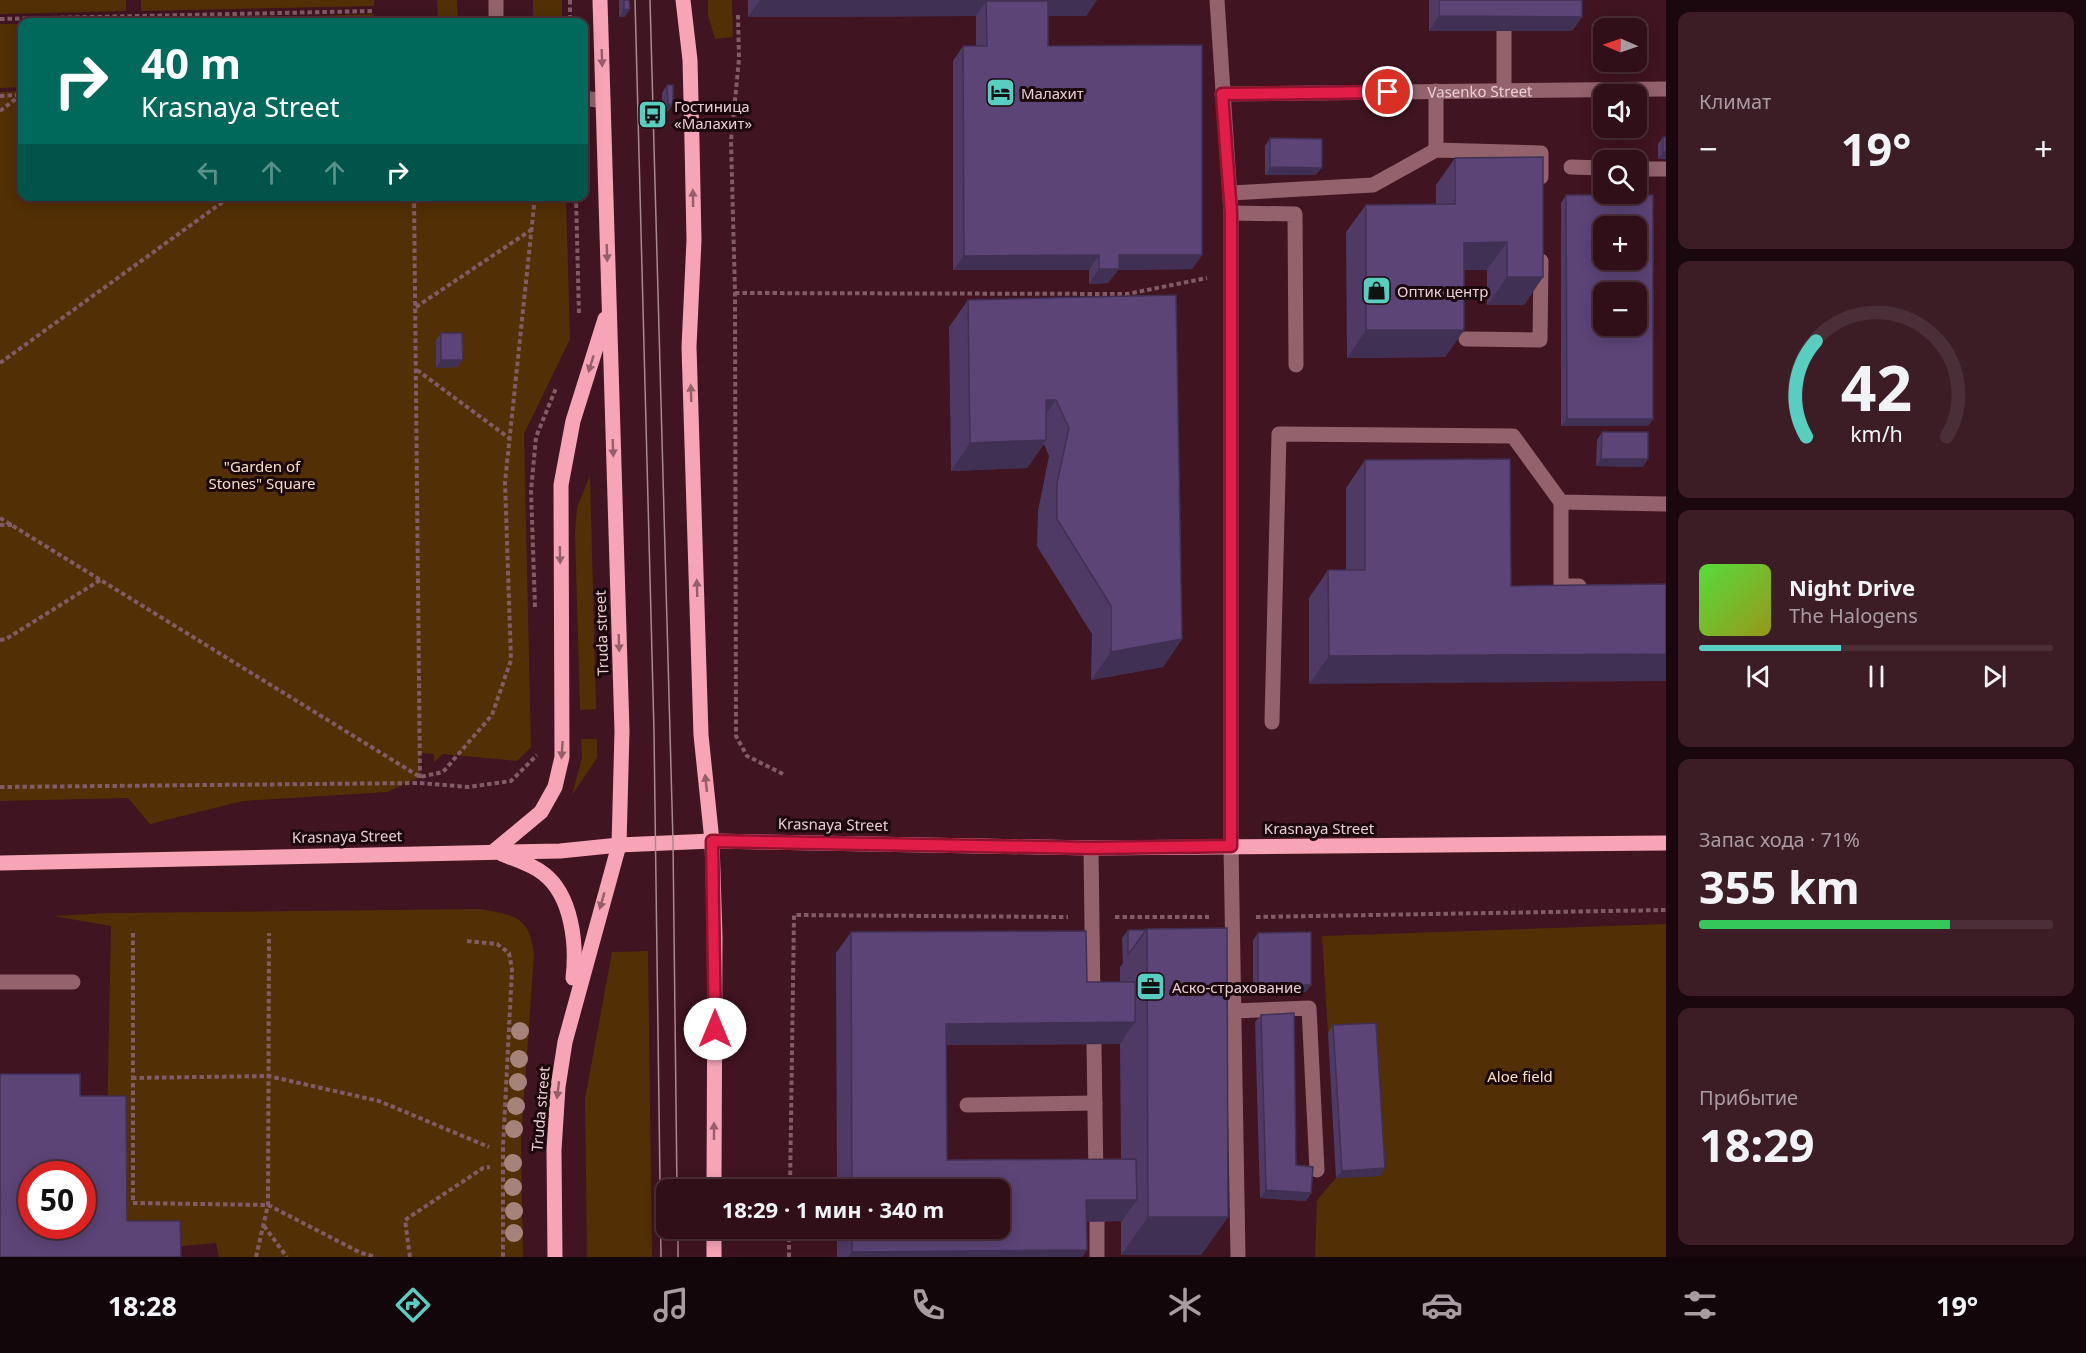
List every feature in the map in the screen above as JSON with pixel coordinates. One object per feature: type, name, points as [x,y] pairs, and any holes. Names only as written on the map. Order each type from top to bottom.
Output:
[{"type":"main road","name":"Truda street","points":[[555,1257],[554,1131],[565,1042],[590,941],[619,844],[622,731],[600,0]]},
{"type":"main road","points":[[683,0],[690,60],[693,153],[694,240],[689,347],[701,735],[712,841],[715,937],[714,1179]]},
{"type":"main road","points":[[494,851],[542,812],[555,787],[562,757],[561,486],[573,421],[609,308]]},
{"type":"main road","name":"Krasnaya Street","points":[[0,863],[560,851],[619,844],[712,841],[1091,848],[1666,843]]},
{"type":"main road","points":[[494,851],[532,865],[545,874],[559,889],[566,906],[575,962],[565,1042]]},
{"type":"main road","points":[[714,1239],[714,1257]]},
{"type":"street","points":[[496,0],[496,18]]},
{"type":"street","points":[[1217,0],[1222,94],[1231,193],[1231,846],[1238,1257]]},
{"type":"street","points":[[1504,31],[1504,90]]},
{"type":"street","name":"Vasenko Street","points":[[1222,94],[1666,89]]},
{"type":"street","points":[[1436,91],[1436,150]]},
{"type":"street","points":[[588,99],[603,101]]},
{"type":"street","points":[[1231,193],[1373,185],[1436,150],[1540,153],[1540,188]]},
{"type":"street","points":[[1571,167],[1593,168]]},
{"type":"street","points":[[1647,169],[1666,169]]},
{"type":"street","points":[[1231,213],[1295,214],[1296,365]]},
{"type":"street","points":[[1466,339],[1540,340],[1540,246]]},
{"type":"street","points":[[1272,722],[1279,434],[1513,436],[1561,502],[1561,586],[1596,586]]},
{"type":"street","points":[[1561,502],[1666,504]]},
{"type":"street","points":[[1091,848],[1094,1004]]},
{"type":"street","points":[[0,982],[73,982]]},
{"type":"street","points":[[1233,1011],[1309,1008],[1317,1170]]},
{"type":"street","points":[[1094,1044],[1096,1180]]},
{"type":"street","points":[[967,1105],[1095,1103]]},
{"type":"street","points":[[1096,1222],[1097,1257]]},
{"type":"path","points":[[570,0],[570,18]]},
{"type":"path","points":[[34,18],[374,10]]},
{"type":"path","points":[[738,15],[740,59],[731,141],[735,293],[735,736],[747,756],[783,774]]},
{"type":"path","points":[[0,19],[18,18]]},
{"type":"path","points":[[0,96],[18,95]]},
{"type":"path","points":[[0,111],[18,98]]},
{"type":"path","points":[[0,363],[224,201]]},
{"type":"path","points":[[414,201],[420,783]]},
{"type":"path","points":[[0,518],[420,777],[443,772],[492,715],[511,660],[505,482],[534,201]]},
{"type":"path","points":[[416,307],[531,230]]},
{"type":"path","points":[[735,293],[1127,294],[1232,273]]},
{"type":"path","points":[[417,370],[509,438]]},
{"type":"path","points":[[0,525],[13,525]]},
{"type":"path","points":[[0,640],[6,639],[102,579]]},
{"type":"path","points":[[0,787],[420,783],[451,785]]},
{"type":"path","points":[[790,1179],[794,915]]},
{"type":"path","points":[[133,933],[133,1203],[268,1205],[361,1253],[376,1257]]},
{"type":"path","points":[[256,1257],[268,1205],[269,933]]},
{"type":"path","points":[[467,940],[497,944],[509,953],[512,969],[503,1147],[503,1257]]},
{"type":"path","points":[[132,1078],[268,1076],[380,1101],[489,1147]]},
{"type":"path","points":[[410,1257],[405,1220],[483,1168],[490,1167]]},
{"type":"path","points":[[263,1226],[287,1257]]},
{"type":"path","points":[[789,1239],[789,1257]]},
{"type":"green space","points":[[0,0],[126,0],[126,11],[0,14]]},
{"type":"green space","points":[[141,0],[374,0],[374,6],[141,11]]},
{"type":"green space","points":[[437,0],[457,0],[458,18],[438,18]]},
{"type":"green space","points":[[533,0],[562,0],[562,18],[533,18]]},
{"type":"green space","points":[[708,0],[732,0],[733,37],[715,39],[708,15]]},
{"type":"green space","points":[[374,14],[374,18],[244,18]]},
{"type":"green space","points":[[0,24],[18,24],[18,87],[0,88]]},
{"type":"green space","name":"\"Garden of Stones\" Square","points":[[18,91],[18,201],[566,201],[570,339],[524,434],[531,747],[517,761],[443,754],[434,762],[434,754],[420,753],[420,777],[387,792],[243,801],[150,824],[128,798],[0,801],[0,92]]},
{"type":"green space","points":[[590,475],[596,709],[580,710],[575,533],[577,508]]},
{"type":"green space","points":[[581,739],[597,739],[597,758],[572,795],[582,758]]},
{"type":"green space","points":[[481,909],[511,916],[524,924],[532,941],[534,954],[521,1140],[523,1257],[219,1257],[216,1243],[161,1248],[108,1249],[107,1124],[111,926],[53,916],[111,913]]},
{"type":"green space","name":"Aloe field","points":[[1666,924],[1666,1257],[1315,1257],[1317,1200],[1336,1178],[1379,1176],[1370,1030],[1328,1033],[1322,936]]},
{"type":"green space","points":[[648,951],[652,1257],[587,1257],[585,1099],[612,952]]},
{"type":"building","points":[[624,0],[629,0],[630,9],[624,10]]},
{"type":"building","points":[[1439,0],[1582,0],[1582,17],[1439,16]]},
{"type":"building","points":[[986,1],[1048,1],[1048,46],[1202,45],[1202,255],[1119,255],[1119,269],[1099,269],[1099,255],[964,256],[963,46],[987,46]]},
{"type":"building","points":[[667,85],[673,85],[673,104],[668,104]]},
{"type":"building","points":[[1663,137],[1666,137],[1666,152],[1663,152]]},
{"type":"building","points":[[1270,138],[1322,139],[1322,168],[1270,167]]},
{"type":"building","points":[[1543,157],[1543,277],[1507,277],[1507,242],[1464,243],[1464,330],[1366,330],[1366,205],[1455,204],[1455,158]]},
{"type":"building","points":[[1566,195],[1593,195],[1593,204],[1647,204],[1647,195],[1653,195],[1653,419],[1567,419]]},
{"type":"building","points":[[1176,295],[1182,639],[1111,652],[1111,606],[1057,519],[1057,483],[1069,428],[1056,400],[1046,400],[1046,440],[970,443],[968,300]]},
{"type":"building","points":[[441,333],[462,333],[463,360],[441,360]]},
{"type":"building","points":[[1602,432],[1648,432],[1648,459],[1601,459]]},
{"type":"building","points":[[1510,459],[1511,586],[1666,584],[1666,654],[1329,656],[1328,570],[1365,570],[1365,460]]},
{"type":"building","points":[[1227,928],[1228,1217],[1148,1217],[1147,929]]},
{"type":"building","points":[[1128,930],[1146,930],[1128,955]]},
{"type":"building","points":[[1086,931],[1087,982],[1135,982],[1135,1022],[946,1024],[947,1160],[1136,1159],[1137,1200],[1086,1200],[1087,1250],[852,1252],[852,1239],[1010,1239],[1010,1179],[852,1179],[851,932]]},
{"type":"building","points":[[1311,932],[1311,985],[1258,985],[1258,933]]},
{"type":"building","points":[[1294,1013],[1296,1165],[1313,1167],[1311,1193],[1266,1190],[1261,1015]]},
{"type":"building","points":[[1376,1023],[1385,1168],[1342,1171],[1333,1025]]},
{"type":"building","points":[[0,1074],[80,1074],[80,1096],[126,1096],[127,1221],[180,1221],[181,1257],[0,1257]]},
{"type":"tram line","points":[[635,0],[654,732],[661,1257]]},
{"type":"tram line","points":[[650,0],[673,842],[677,1179]]},
{"type":"tram line","points":[[678,1239],[678,1257]]},
{"type":"place","name":"Малахит","points":[[1000,93]]},
{"type":"place","name":"Гостиница «Малахит»","points":[[653,115]]},
{"type":"place","name":"Оптик центр","points":[[1376,291]]},
{"type":"place","name":"Аско-страхование","points":[[1151,987]]},
{"type":"route","points":[[715,1029],[712,841],[1091,848],[1231,846],[1231,193],[1222,94],[1388,92]]}]
